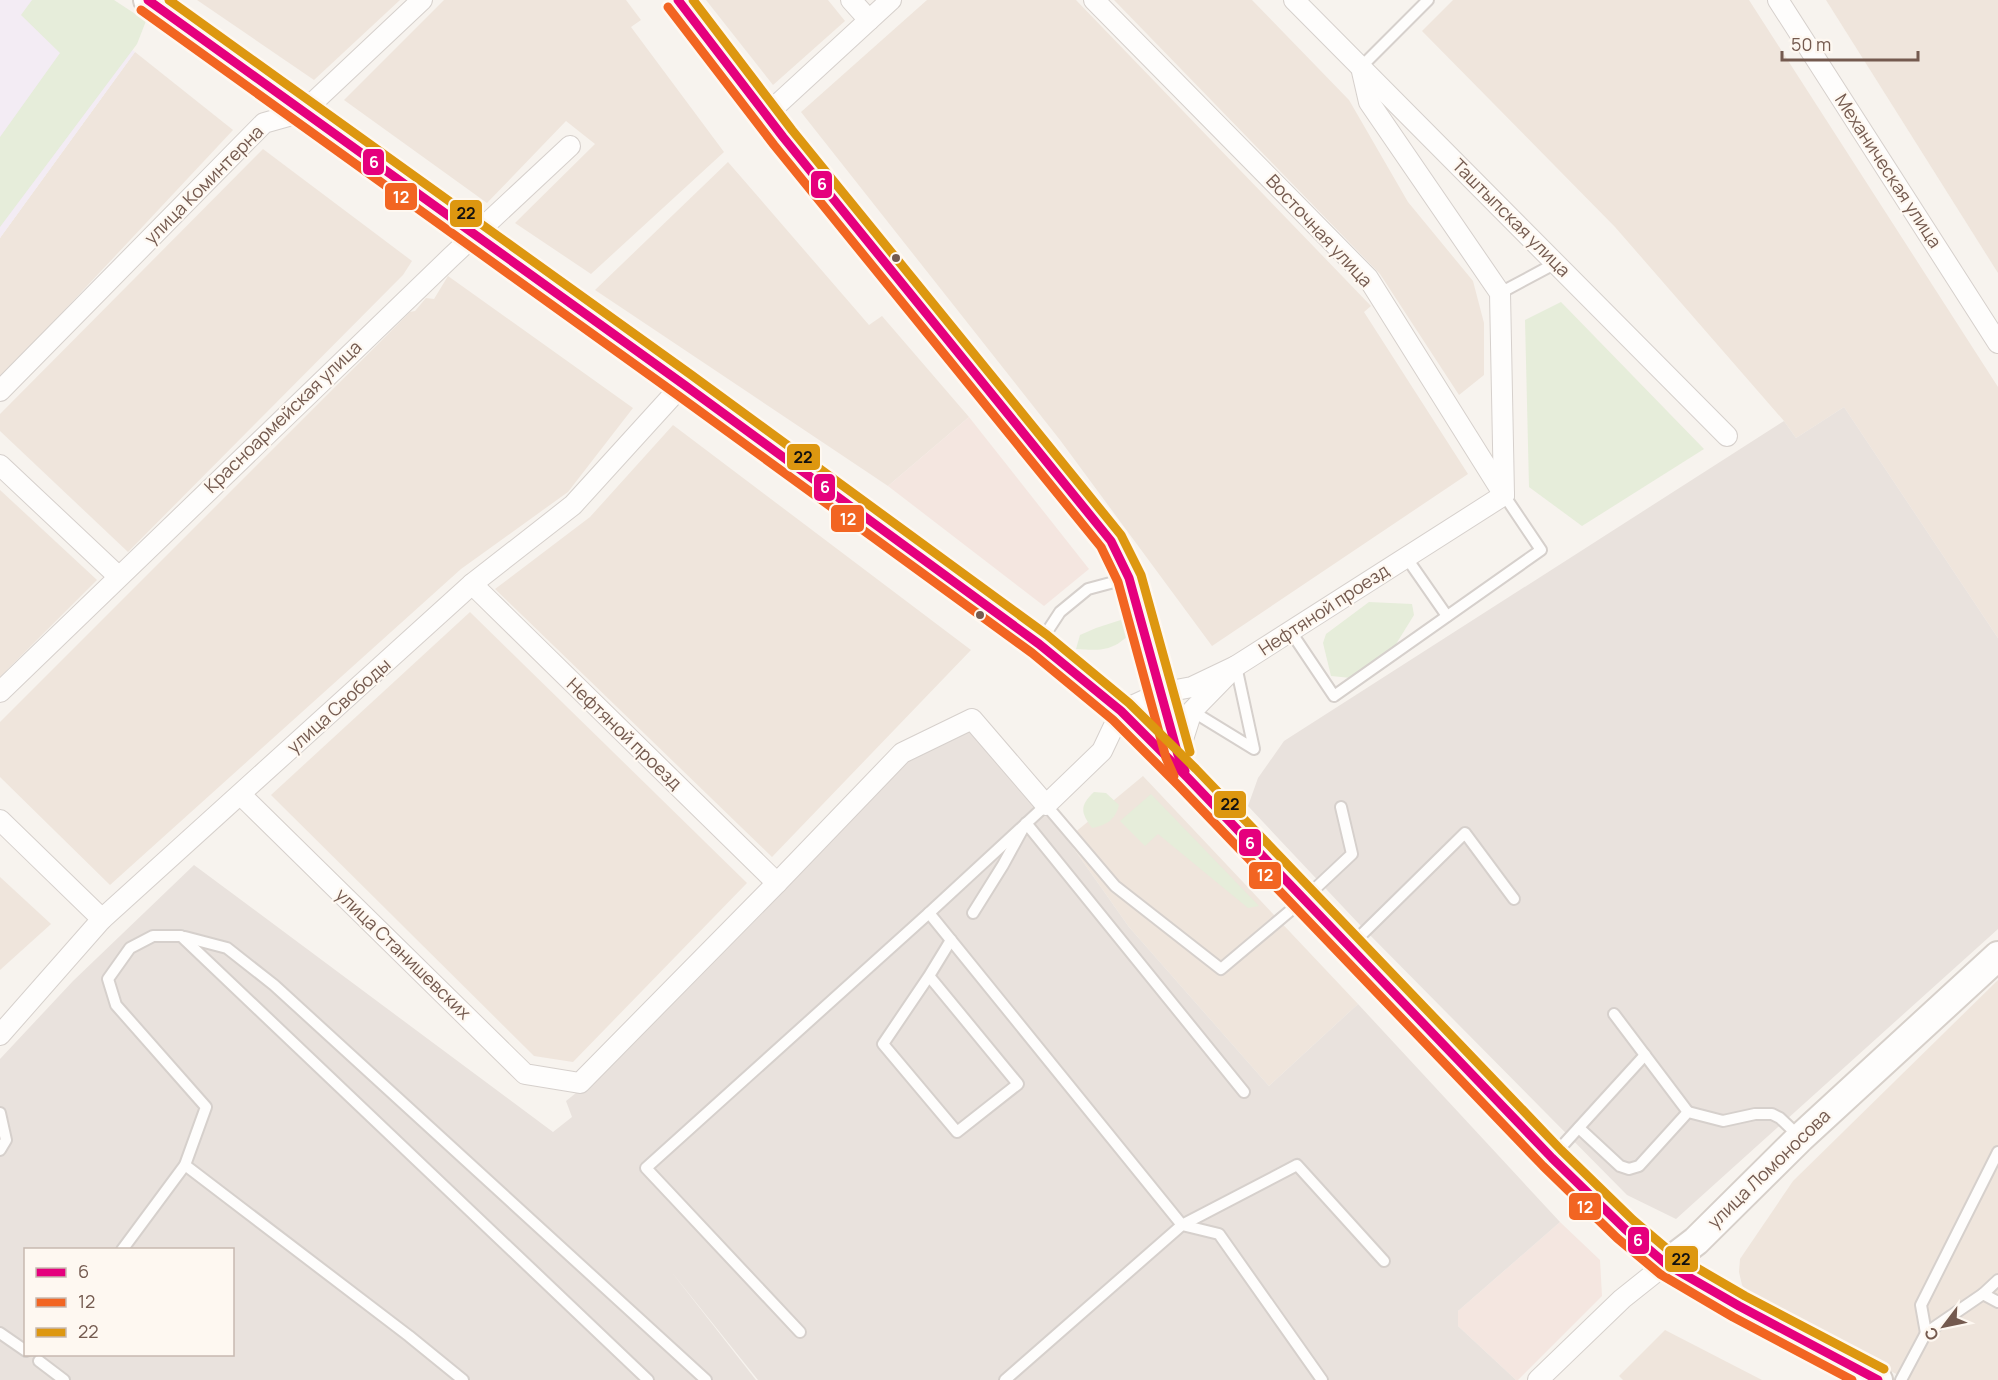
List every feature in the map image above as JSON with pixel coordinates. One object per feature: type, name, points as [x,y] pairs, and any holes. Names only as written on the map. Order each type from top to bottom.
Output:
[{"type":"street","points":[[148,0],[683,384],[1039,644],[1183,766],[1303,900],[1552,1158],[1625,1229],[1666,1264],[1739,1306],[1878,1380]]},
{"type":"street","name":"улица Коминтерна","points":[[0,391],[264,123],[303,112],[422,0]]},
{"type":"street","points":[[678,0],[766,115],[1111,541],[1129,578],[1160,693],[1183,766]]},
{"type":"street","points":[[851,0],[869,20]]},
{"type":"street","points":[[766,115],[891,0]]},
{"type":"street","name":"Восточная улица","points":[[1094,0],[1368,278],[1504,495]]},
{"type":"street","name":"Таштыпская улица","points":[[1294,0],[1727,436]]},
{"type":"street","name":"Механическая улица","points":[[1778,0],[1998,342]]},
{"type":"street","points":[[1360,67],[1369,102],[1500,293],[1504,495]]},
{"type":"street","name":"Красноармейская улица","points":[[0,692],[118,576],[570,147]]},
{"type":"street","name":"улица Свободы","points":[[0,1035],[102,919],[472,584],[573,504],[683,384]]},
{"type":"street","points":[[0,465],[118,576]]},
{"type":"street","name":"Нефтяной проезд","points":[[1183,766],[1192,711],[1236,666],[1504,495]]},
{"type":"street","name":"Нефтяной проезд","points":[[472,584],[777,883]]},
{"type":"street","points":[[777,883],[902,753],[972,719],[1046,805],[1102,751],[1120,711],[1160,693],[1192,687],[1236,666]]},
{"type":"street","name":"улица Станишевских","points":[[241,795],[525,1074],[580,1083],[777,883]]},
{"type":"street","points":[[0,820],[102,919]]},
{"type":"street","name":"улица Ломоносова","points":[[1538,1380],[1622,1299],[1702,1235],[1800,1138],[1998,956]]},
{"type":"lane","points":[[1360,67],[1428,0]]},
{"type":"lane","points":[[1500,293],[1556,263]]},
{"type":"lane","points":[[1291,632],[1334,696],[1541,550],[1504,495]]},
{"type":"lane","points":[[1406,557],[1447,616]]},
{"type":"lane","points":[[1039,644],[1060,612],[1088,589],[1129,578]]},
{"type":"lane","points":[[1192,711],[1254,749],[1236,666]]},
{"type":"lane","points":[[800,1332],[646,1168],[1046,805],[1115,886],[1221,969],[1303,900],[1352,854],[1341,807]]},
{"type":"lane","points":[[973,913],[1026,823]]},
{"type":"lane","points":[[1026,823],[1244,1092]]},
{"type":"lane","points":[[1348,947],[1465,833],[1514,899]]},
{"type":"lane","points":[[929,913],[1182,1225],[1219,1234],[1322,1380]]},
{"type":"lane","points":[[123,1248],[185,1165],[206,1107],[116,1005],[108,979],[130,948],[153,936],[181,936],[227,948],[274,985],[706,1380]]},
{"type":"lane","points":[[181,936],[648,1380]]},
{"type":"lane","points":[[929,976],[1018,1084],[957,1132],[883,1044],[951,940]]},
{"type":"lane","points":[[1614,1014],[1688,1112],[1723,1121],[1755,1114],[1772,1114],[1780,1118],[1800,1138]]},
{"type":"lane","points":[[1552,1158],[1645,1055]]},
{"type":"lane","points":[[1579,1128],[1620,1166],[1629,1169],[1639,1166],[1688,1112]]},
{"type":"lane","points":[[0,1113],[6,1140],[0,1150]]},
{"type":"lane","points":[[1926,1333],[1921,1305],[1998,1152]]},
{"type":"lane","points":[[185,1165],[463,1380]]},
{"type":"lane","points":[[1005,1380],[1182,1225],[1298,1165],[1384,1261]]},
{"type":"lane","points":[[1901,1380],[1926,1333],[1983,1294],[1998,1280]]},
{"type":"lane","points":[[1983,1294],[1998,1302]]},
{"type":"lane","points":[[0,1333],[24,1350]]},
{"type":"lane","points":[[38,1356],[64,1380]]},
{"type":"shaded area","points":[[0,0],[61,0],[135,52],[0,238]]},
{"type":"shaded area","points":[[197,0],[400,0],[314,80]]},
{"type":"shaded area","points":[[444,0],[626,0],[641,20],[631,27],[724,152],[591,274],[515,223],[595,144],[566,121],[487,203],[344,100]]},
{"type":"shaded area","points":[[706,0],[828,0],[845,21],[773,85]]},
{"type":"shaded area","points":[[927,0],[1076,0],[1371,306],[1364,312],[1468,474],[1212,646],[1060,440],[801,112]]},
{"type":"shaded area","points":[[1114,0],[1252,0],[1349,100],[1408,202],[1473,281],[1484,323],[1484,375],[1459,395],[1380,274]]},
{"type":"shaded area","points":[[1453,0],[1749,0],[1998,387],[1998,638],[1844,407],[1796,438],[1784,421],[1615,227],[1422,31]]},
{"type":"shaded area","points":[[1826,0],[1998,0],[1998,273]]},
{"type":"shaded area","points":[[135,52],[233,130],[0,379],[0,238]]},
{"type":"shaded area","points":[[263,149],[412,261],[403,275],[128,552],[0,431],[0,414]]},
{"type":"shaded area","points":[[728,162],[869,325],[882,316],[969,417],[888,486],[595,290]]},
{"type":"shaded area","points":[[448,276],[633,408],[568,492],[461,569],[110,885],[0,777],[0,722],[410,312],[415,311],[426,298],[434,299]]},
{"type":"shaded area","points":[[1844,407],[1998,638],[1998,929],[1676,1219],[1627,1195],[1360,925],[1248,806],[1258,778],[1284,741],[1784,421],[1796,438]]},
{"type":"shaded area","points":[[969,417],[1089,569],[1044,606],[888,486]]},
{"type":"shaded area","points":[[673,425],[971,650],[772,857],[495,589],[590,517]]},
{"type":"shaded area","points":[[0,490],[97,580],[0,677]]},
{"type":"shaded area","points":[[470,612],[747,883],[573,1062],[534,1056],[271,795]]},
{"type":"shaded area","points":[[969,726],[1067,839],[1129,927],[1269,1086],[1358,1004],[1560,1222],[1458,1311],[1458,1326],[1516,1380],[758,1380],[670,1270],[756,1380],[0,1380],[0,1059],[73,981],[194,865],[553,1132],[572,1117],[566,1101],[616,1061],[906,758]]},
{"type":"shaded area","points":[[1143,776],[1358,1004],[1269,1086],[1129,927],[1067,839]]},
{"type":"shaded area","points":[[0,877],[51,924],[0,970]]},
{"type":"shaded area","points":[[1998,980],[1998,1380],[1908,1380],[1752,1300],[1742,1285],[1739,1272],[1740,1259],[1793,1181]]},
{"type":"shaded area","points":[[1560,1222],[1600,1260],[1602,1296],[1516,1380],[1458,1326],[1458,1311]]},
{"type":"shaded area","points":[[1665,1330],[1762,1380],[1623,1380],[1619,1376]]},
{"type":"green space","points":[[32,0],[114,0],[146,21],[137,44],[0,227],[0,137],[60,53],[21,15]]},
{"type":"green space","points":[[1561,302],[1704,449],[1582,526],[1529,487],[1525,320]]},
{"type":"green space","points":[[1369,602],[1412,604],[1414,615],[1388,657],[1351,678],[1331,676],[1323,643],[1326,634]]},
{"type":"green space","points":[[1130,617],[1132,631],[1120,643],[1093,650],[1076,649],[1080,635]]},
{"type":"green space","points":[[1094,792],[1106,793],[1119,805],[1110,821],[1092,828],[1083,810],[1086,801]]},
{"type":"green space","points":[[1151,794],[1259,906],[1248,908],[1158,834],[1145,846],[1120,821]]},
{"type":"transit line","name":"6","points":[[148,0],[683,384],[1039,644],[1121,711],[1552,1158],[1625,1229],[1666,1264],[1739,1306],[1878,1380]]},
{"type":"transit line","name":"22","points":[[169,0],[690,374],[1047,635],[1129,703],[1196,769],[1561,1150],[1633,1220],[1673,1254],[1745,1296],[1884,1369]]},
{"type":"transit line","name":"6","points":[[678,0],[783,137],[1111,541],[1129,578],[1178,755],[1185,771]]},
{"type":"transit line","name":"22","points":[[693,0],[792,130],[1121,535],[1141,575],[1190,752]]},
{"type":"transit line","name":"12","points":[[668,7],[774,145],[1101,547],[1118,582],[1166,758],[1174,776]]},
{"type":"transit line","name":"12","points":[[141,10],[1032,653],[1113,720],[1543,1166],[1617,1238],[1660,1274],[1733,1317],[1852,1380]]}]
